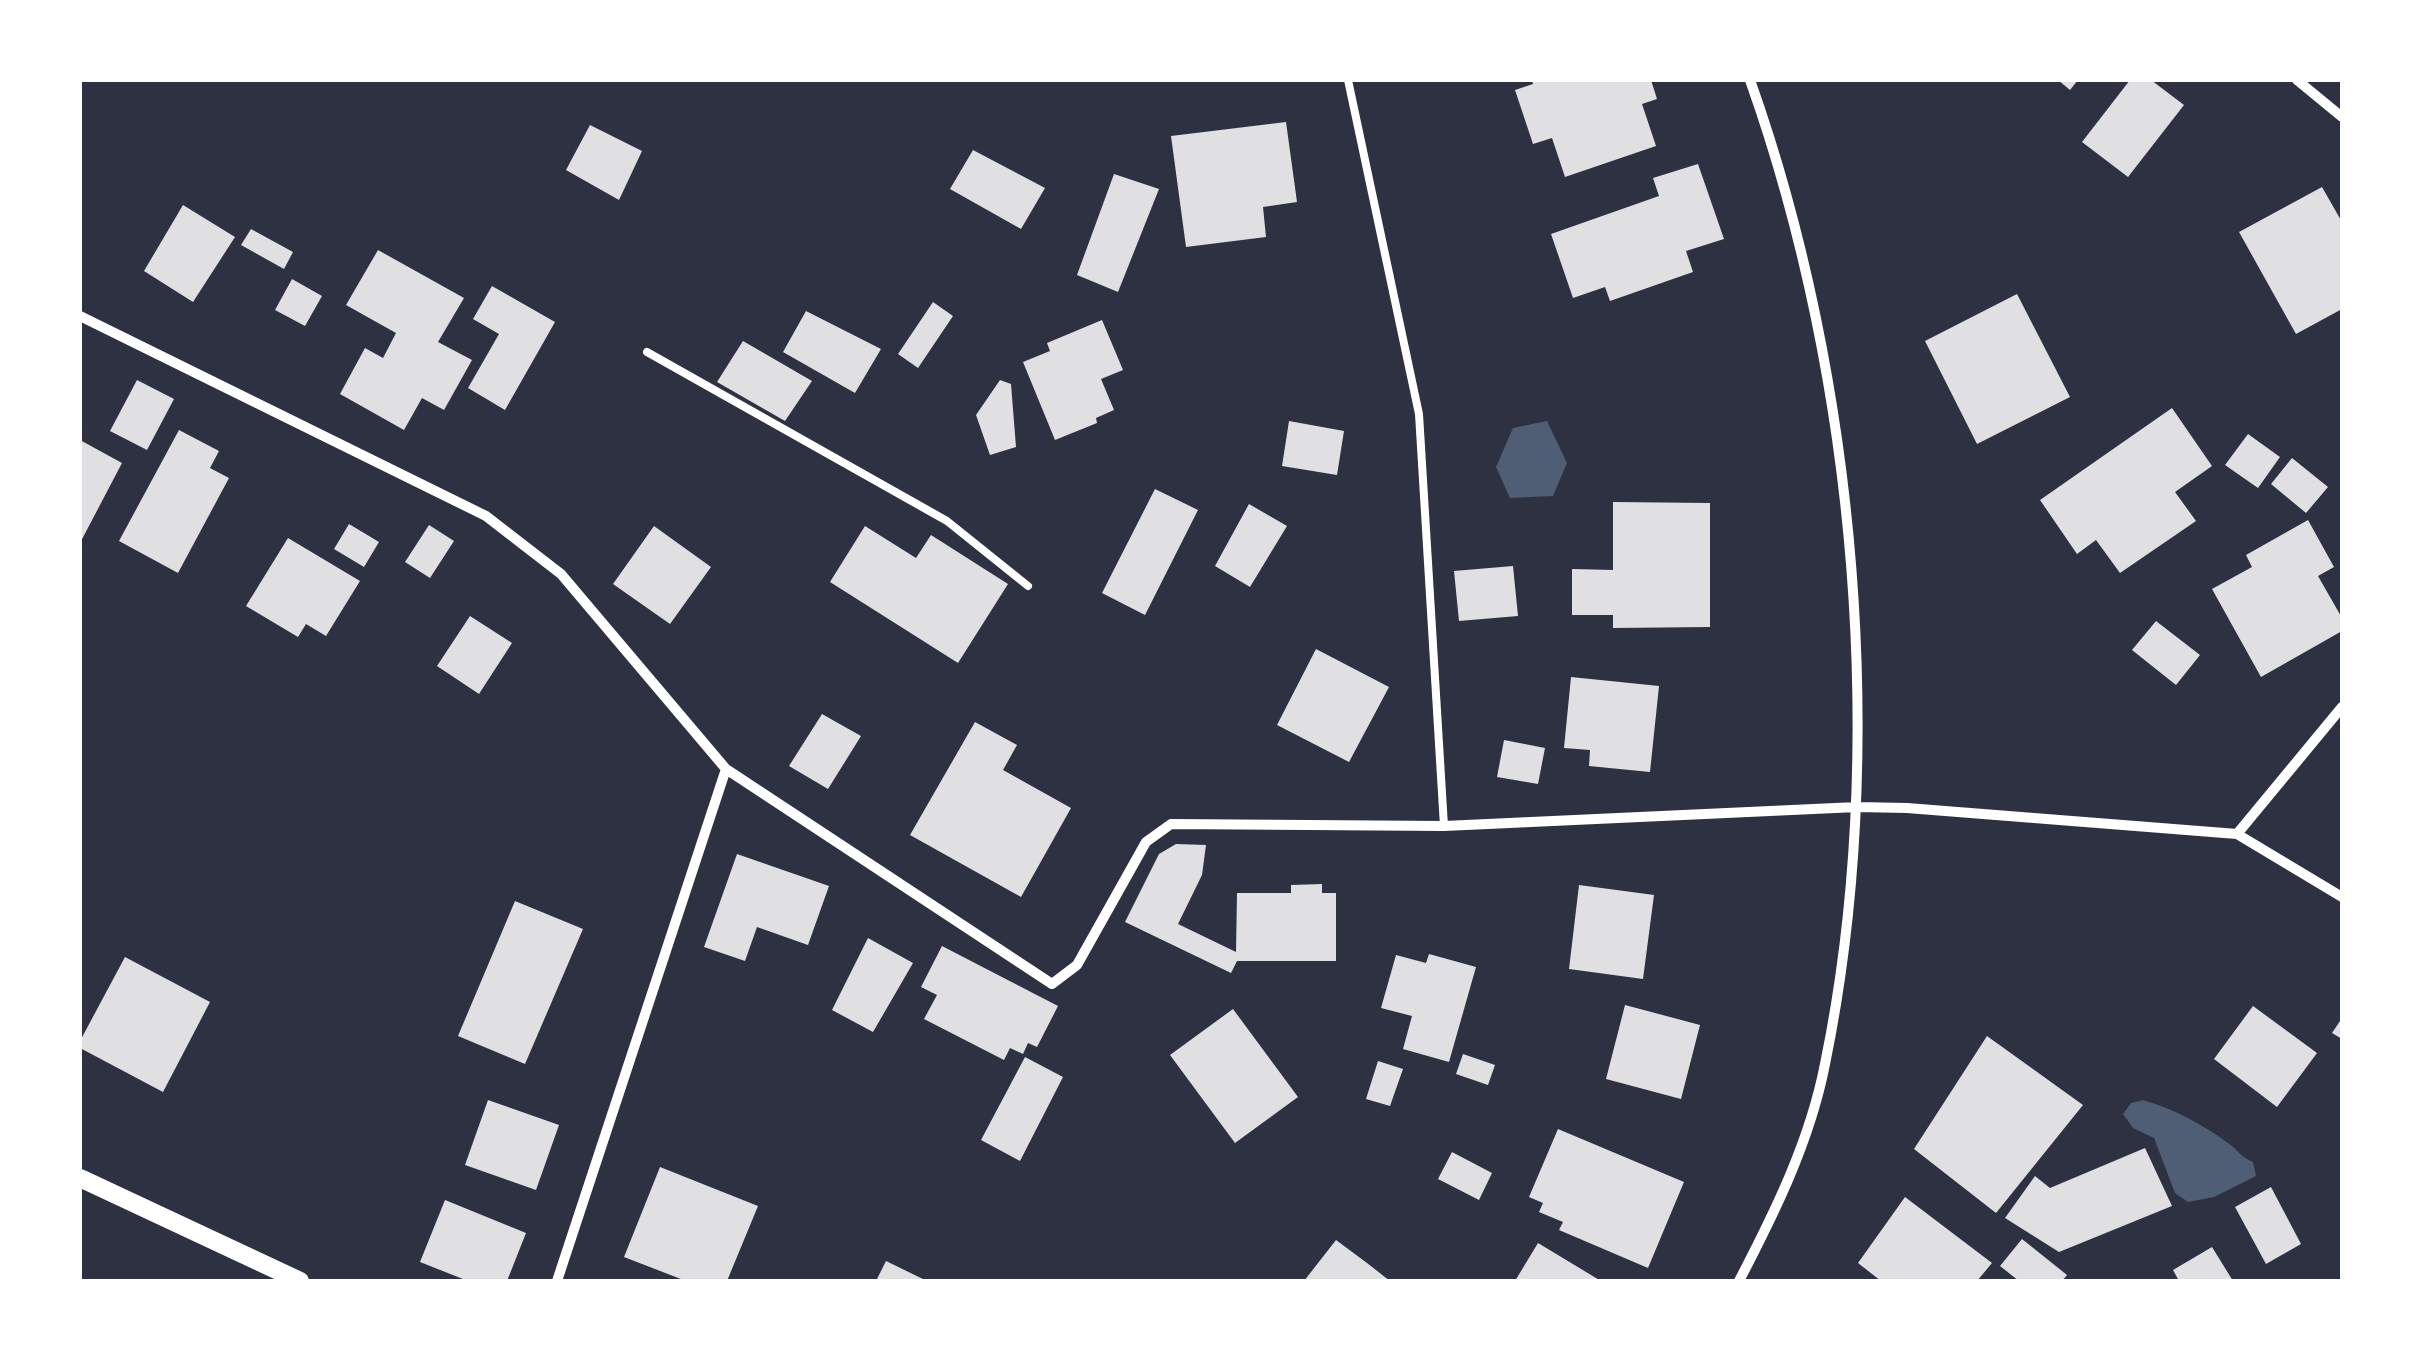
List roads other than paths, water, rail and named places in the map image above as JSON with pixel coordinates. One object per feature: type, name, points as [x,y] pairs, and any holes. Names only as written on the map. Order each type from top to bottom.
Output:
[{"type":"street","points":[[1739,1281],[1799,1154],[1825,1066],[1846,927],[1857,807],[1853,584],[1846,499],[1800,252],[1766,124],[1750,80]]},
{"type":"street","points":[[2296,80],[2342,117]]},
{"type":"street","points":[[80,316],[486,516],[562,574],[726,770],[1052,984],[1076,965],[1146,842],[1171,824],[1246,828],[1444,826],[1857,807],[2237,834],[2342,897]]},
{"type":"street","points":[[2237,834],[2342,706]]},
{"type":"street","points":[[556,1281],[726,770]]},
{"type":"street","points":[[80,1178],[300,1281]]},
{"type":"lane","points":[[1348,80],[1419,414],[1444,826]]},
{"type":"lane","points":[[647,352],[947,520],[1028,586]]},
{"type":"water","points":[[1547,421],[1567,463],[1553,496],[1510,498],[1496,467],[1513,428]]},
{"type":"water","points":[[2143,1100],[2198,1123],[2218,1136],[2253,1162],[2256,1176],[2214,1197],[2188,1202],[2175,1193],[2154,1138],[2133,1128],[2123,1114],[2131,1103]]}]
